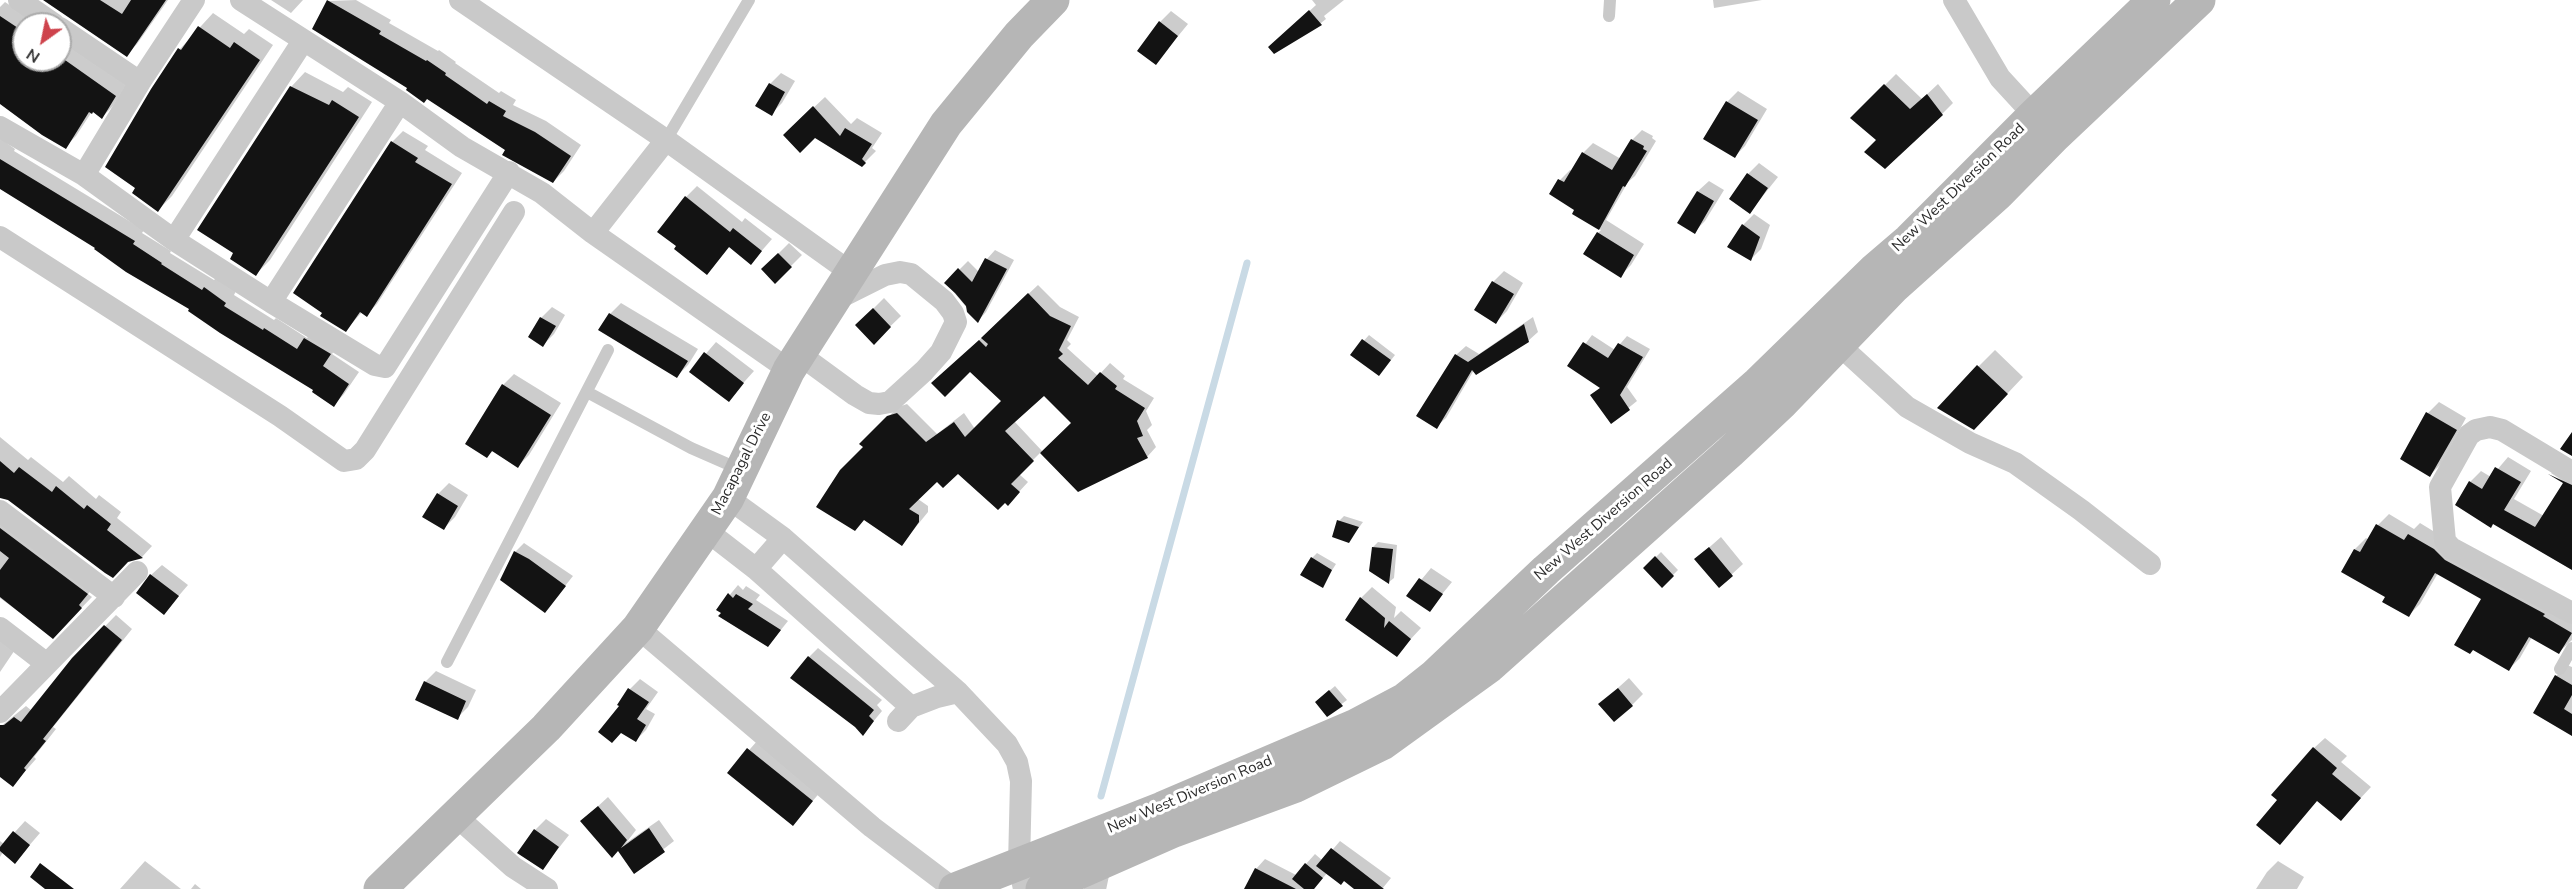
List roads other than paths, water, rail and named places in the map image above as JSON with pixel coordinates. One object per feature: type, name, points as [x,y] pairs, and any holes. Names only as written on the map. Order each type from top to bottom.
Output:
[{"type":"street","points":[[19,0],[36,12]]},
{"type":"street","points":[[84,175],[140,82],[194,0]]},
{"type":"street","points":[[241,0],[400,102],[462,147],[542,193],[593,233],[794,362],[868,402],[879,404],[890,402],[924,371],[940,352],[956,322],[953,313],[944,301],[911,274],[900,272],[885,275],[831,301]]},
{"type":"street","points":[[460,0],[666,140],[850,272]]},
{"type":"street","name":"Macapagal Drive","points":[[380,889],[546,728],[638,628],[707,531],[734,484],[794,362],[946,124],[1019,35],[1053,0]]},
{"type":"street","points":[[1954,0],[2000,78],[2034,115]]},
{"type":"street","name":"New West Diversion Road","points":[[954,889],[1021,877],[1162,808],[1354,726],[1405,699],[1434,676],[1546,570],[1758,383],[1874,270],[1909,240],[2034,115],[2154,0]]},
{"type":"street","name":"New West Diversion Road","points":[[1041,889],[1098,877],[1174,831],[1296,786],[1382,744],[1490,666],[1730,452],[1781,404],[1893,288],[1998,194],[2055,136],[2199,0]]},
{"type":"street","points":[[72,36],[140,82]]},
{"type":"street","points":[[174,240],[303,41]]},
{"type":"street","points":[[271,302],[400,102]]},
{"type":"street","points":[[0,127],[84,175],[174,240],[271,302],[375,365],[384,367],[508,172]]},
{"type":"street","points":[[593,233],[666,140]]},
{"type":"street","points":[[0,237],[270,410],[344,461],[356,459],[365,450],[514,212]]},
{"type":"street","points":[[1838,344],[1907,407],[1970,443],[2015,463],[2081,510],[2150,564]]},
{"type":"street","points":[[2572,472],[2502,430],[2490,426],[2476,430],[2469,435],[2440,487],[2445,540],[2451,548],[2572,613]]},
{"type":"street","points":[[734,484],[783,538],[958,692],[1008,744],[1017,762],[1021,781],[1021,877]]},
{"type":"street","points":[[0,511],[114,597]]},
{"type":"street","points":[[707,531],[756,569],[905,714],[958,692]]},
{"type":"street","points":[[756,569],[783,538]]},
{"type":"street","points":[[0,712],[137,572]]},
{"type":"street","points":[[0,628],[47,664]]},
{"type":"street","points":[[638,628],[872,827],[954,889]]},
{"type":"street","points":[[456,816],[513,867],[547,889]]},
{"type":"lane","points":[[666,140],[749,0]]},
{"type":"lane","points":[[1609,16],[1610,0]]},
{"type":"lane","points":[[447,663],[608,350]]},
{"type":"lane","points":[[587,392],[691,448],[734,484]]},
{"type":"lane","points":[[2560,669],[2572,648]]},
{"type":"waterway","points":[[1101,796],[1247,263]]}]
